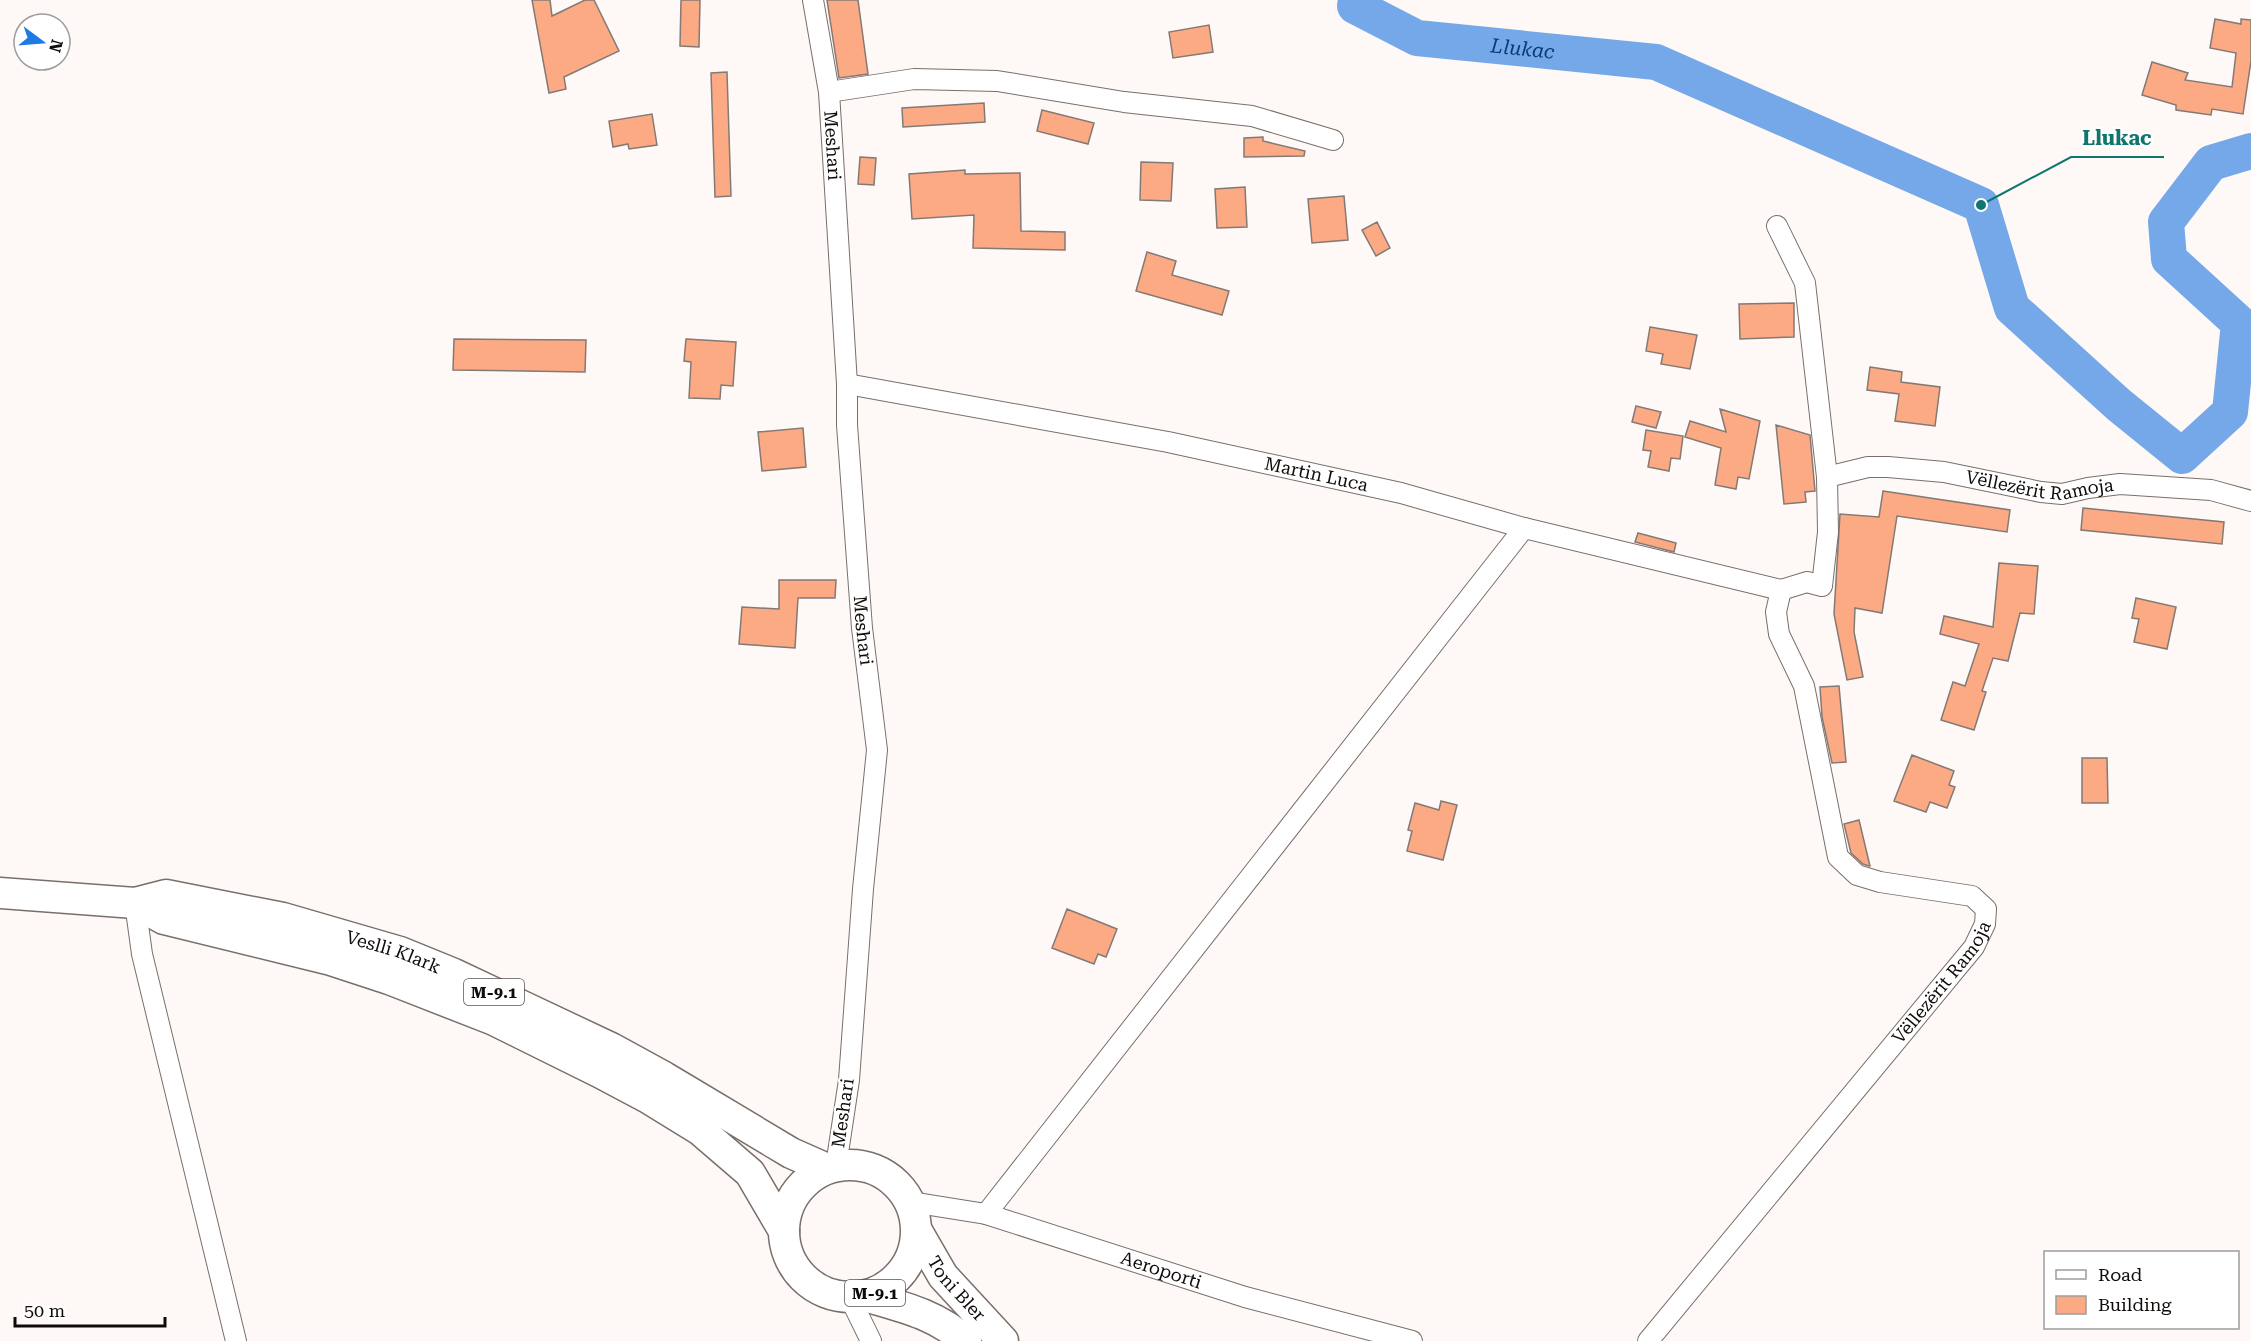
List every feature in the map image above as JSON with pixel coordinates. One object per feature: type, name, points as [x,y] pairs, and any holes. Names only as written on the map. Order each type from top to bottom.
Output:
[{"type":"main road","name":"Veslli Klark","points":[[0,893],[135,903],[166,895],[283,918],[400,952],[454,974],[611,1048],[792,1153],[830,1167]]},
{"type":"main road","name":"Veslli Klark","points":[[135,903],[164,920],[331,960],[388,979],[494,1020],[599,1072],[648,1098],[700,1130],[750,1173],[784,1231]]},
{"type":"main road","name":"M-9.1","points":[[850,1164],[879,1171],[892,1179],[910,1202],[917,1232],[910,1260],[902,1273],[879,1292],[857,1297],[835,1296],[821,1291],[808,1283],[790,1260],[784,1231],[790,1202],[809,1179],[830,1167],[850,1164]]},
{"type":"main road","name":"Toni Bler","points":[[917,1232],[943,1276],[1003,1341]]},
{"type":"main road","name":"Toni Bler","points":[[857,1297],[924,1313],[952,1329],[966,1341]]},
{"type":"street","name":"Meshari","points":[[813,0],[829,92],[847,384],[847,425],[862,628],[877,750],[863,889],[849,1080],[830,1167]]},
{"type":"street","name":"Meshari","points":[[829,92],[914,79],[997,81],[1124,102],[1252,116],[1333,140]]},
{"type":"street","points":[[1777,226],[1805,283],[1827,477],[1828,532],[1822,586],[1807,582],[1782,590]]},
{"type":"street","name":"Martin Luca","points":[[847,384],[1167,442],[1401,493],[1524,528],[1782,590]]},
{"type":"street","name":"Vëllezërit Ramoja","points":[[1827,477],[1868,467],[1888,467],[1944,472],[2041,492],[2062,494],[2120,484],[2211,490],[2251,501]]},
{"type":"street","points":[[986,1214],[1524,528]]},
{"type":"street","name":"Vëllezërit Ramoja","points":[[1648,1341],[1974,947],[1985,924],[1986,909],[1972,897],[1880,882],[1857,875],[1838,857],[1804,686],[1779,634],[1776,612],[1782,590]]},
{"type":"street","points":[[135,903],[142,954],[236,1341]]},
{"type":"street","name":"Aeroporti","points":[[910,1202],[986,1214],[1245,1297],[1412,1341]]},
{"type":"street","points":[[857,1297],[871,1341]]},
{"type":"building","points":[[532,0],[550,0],[552,16],[585,0],[594,0],[619,51],[564,77],[566,89],[549,93]]},
{"type":"building","points":[[681,0],[700,0],[699,47],[680,46]]},
{"type":"building","points":[[827,0],[858,0],[868,74],[839,78]]},
{"type":"building","points":[[2215,19],[2241,24],[2241,19],[2251,20],[2251,61],[2243,114],[2212,109],[2211,115],[2176,110],[2176,105],[2142,95],[2152,62],[2188,73],[2185,80],[2232,87],[2236,53],[2210,48]]},
{"type":"building","points":[[1209,25],[1213,52],[1173,58],[1169,32]]},
{"type":"building","points":[[727,72],[731,196],[715,197],[711,73]]},
{"type":"building","points":[[984,103],[985,122],[903,127],[902,108]]},
{"type":"building","points":[[1042,110],[1094,123],[1088,144],[1037,131]]},
{"type":"building","points":[[652,114],[657,145],[629,149],[628,144],[613,147],[609,121]]},
{"type":"building","points":[[1263,137],[1263,141],[1305,151],[1304,156],[1244,157],[1244,138]]},
{"type":"building","points":[[860,157],[876,158],[874,185],[858,184]]},
{"type":"building","points":[[1141,162],[1173,163],[1171,201],[1140,200]]},
{"type":"building","points":[[965,170],[965,174],[1020,173],[1021,231],[1065,232],[1065,250],[973,248],[974,215],[912,219],[909,174]]},
{"type":"building","points":[[1245,187],[1247,227],[1217,228],[1215,189]]},
{"type":"building","points":[[1344,196],[1348,240],[1312,243],[1308,199]]},
{"type":"building","points":[[1377,222],[1390,248],[1376,256],[1362,230]]},
{"type":"building","points":[[1147,252],[1176,261],[1172,275],[1229,291],[1222,315],[1136,291]]},
{"type":"building","points":[[1794,303],[1794,337],[1740,339],[1739,304]]},
{"type":"building","points":[[1650,327],[1697,335],[1690,369],[1661,364],[1663,354],[1646,351]]},
{"type":"building","points":[[454,339],[586,340],[585,372],[453,370]]},
{"type":"building","points":[[686,339],[736,342],[733,386],[721,385],[720,399],[689,398],[691,362],[684,361]]},
{"type":"building","points":[[1870,367],[1902,372],[1901,382],[1940,387],[1935,426],[1895,421],[1899,394],[1867,390]]},
{"type":"building","points":[[1636,406],[1661,412],[1656,428],[1632,422]]},
{"type":"building","points":[[1720,409],[1760,421],[1749,479],[1738,477],[1736,489],[1715,485],[1721,448],[1685,437],[1690,421],[1726,432]]},
{"type":"building","points":[[1776,425],[1810,435],[1815,491],[1805,492],[1806,502],[1784,504]]},
{"type":"building","points":[[803,428],[806,467],[762,471],[758,432]]},
{"type":"building","points":[[1646,430],[1683,436],[1680,459],[1671,458],[1669,471],[1648,467],[1651,451],[1643,450]]},
{"type":"building","points":[[1883,491],[2010,510],[2007,532],[1897,516],[1882,613],[1855,608],[1854,632],[1863,677],[1847,680],[1834,614],[1840,514],[1879,517]]},
{"type":"building","points":[[2083,508],[2224,522],[2222,544],[2081,530]]},
{"type":"building","points":[[1638,533],[1676,543],[1674,552],[1635,542]]},
{"type":"building","points":[[1999,563],[2038,566],[2034,614],[2020,613],[2008,661],[1993,658],[1982,691],[1986,692],[1974,730],[1941,720],[1953,682],[1965,686],[1979,644],[1940,634],[1944,616],[1993,627]]},
{"type":"building","points":[[779,580],[836,580],[835,598],[798,598],[795,648],[739,644],[742,607],[779,609]]},
{"type":"building","points":[[2136,598],[2176,607],[2167,649],[2134,642],[2139,619],[2132,618]]},
{"type":"building","points":[[1839,686],[1846,762],[1832,763],[1822,717],[1820,687]]},
{"type":"building","points":[[1912,755],[1954,771],[1949,785],[1955,787],[1947,808],[1930,802],[1926,812],[1894,801]]},
{"type":"building","points":[[2082,758],[2107,758],[2108,803],[2082,803]]},
{"type":"building","points":[[1441,801],[1457,805],[1443,860],[1407,851],[1412,831],[1408,830],[1415,803],[1439,810]]},
{"type":"building","points":[[1859,820],[1870,866],[1863,864],[1851,853],[1844,824]]},
{"type":"building","points":[[1067,909],[1117,929],[1106,957],[1098,954],[1094,964],[1052,948]]},
{"type":"waterway","name":"Llukac","points":[[1356,0],[1355,6],[1417,38],[1656,62],[1981,205],[2012,308],[2119,405],[2182,456],[2230,412],[2239,323],[2169,259],[2166,222],[2211,163],[2251,151]]},
{"type":"place","name":"Llukac","points":[[1981,205]]}]
